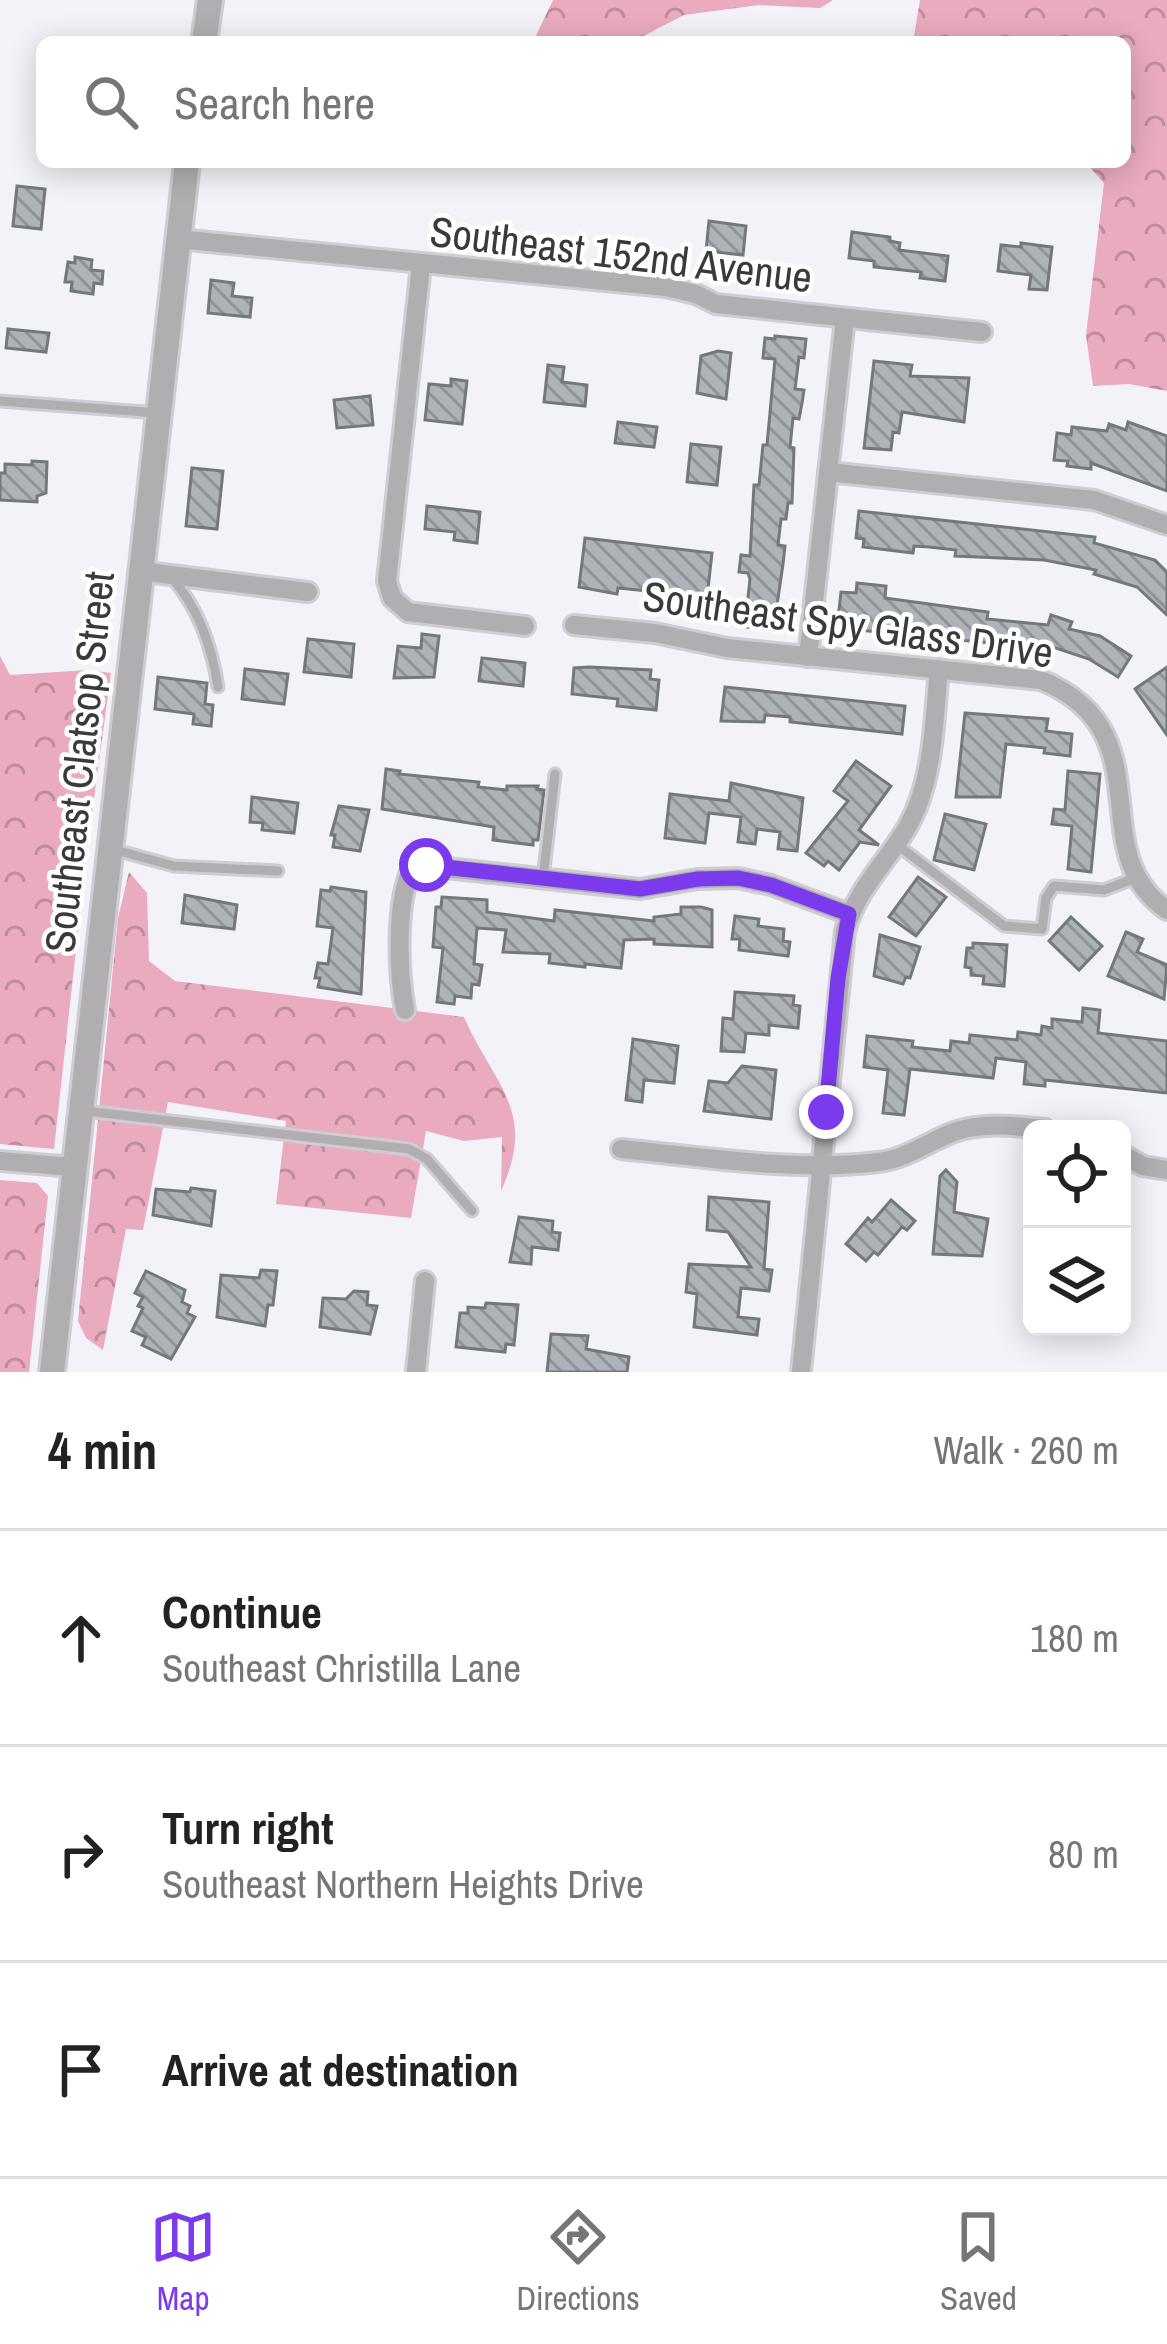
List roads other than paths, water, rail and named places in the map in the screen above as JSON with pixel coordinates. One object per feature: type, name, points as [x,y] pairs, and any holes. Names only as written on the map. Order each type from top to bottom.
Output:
[{"type":"street","points":[[205,36],[210,0]]},
{"type":"street","name":"Southeast Clatsop Street","points":[[52,1372],[186,168]]},
{"type":"street","name":"Southeast 152nd Avenue","points":[[178,239],[666,287],[697,293],[716,304],[982,332]]},
{"type":"street","points":[[421,265],[388,581],[392,598],[408,612],[422,615],[525,626]]},
{"type":"street","points":[[808,657],[845,318]]},
{"type":"street","points":[[828,472],[1094,500],[1167,525]]},
{"type":"street","points":[[139,571],[308,592]]},
{"type":"street","name":"Southeast Spy Glass Drive","points":[[574,625],[808,657],[1041,680],[1078,694],[1121,737],[1134,773],[1131,854],[1138,878]]},
{"type":"street","points":[[801,1372],[838,978],[849,914],[909,823],[926,778],[939,669]]},
{"type":"street","points":[[405,1010],[399,964],[407,880],[413,866],[640,889],[738,878],[849,914]]},
{"type":"street","points":[[1138,878],[1167,910]]},
{"type":"street","points":[[620,1149],[823,1164],[890,1160],[958,1131],[983,1126],[1023,1128]]},
{"type":"street","points":[[1131,1159],[1167,1170]]},
{"type":"street","points":[[0,1161],[73,1167]]},
{"type":"street","points":[[416,1372],[425,1281]]},
{"type":"lane","points":[[0,401],[158,413]]},
{"type":"lane","points":[[168,574],[182,590],[212,650],[218,687]]},
{"type":"lane","points":[[543,879],[555,774]]},
{"type":"lane","points":[[896,844],[1004,926],[1042,929],[1046,898],[1054,886],[1104,890],[1138,878]]},
{"type":"lane","points":[[109,848],[174,866],[278,872]]},
{"type":"lane","points":[[80,1110],[410,1149],[427,1159],[472,1211]]}]
